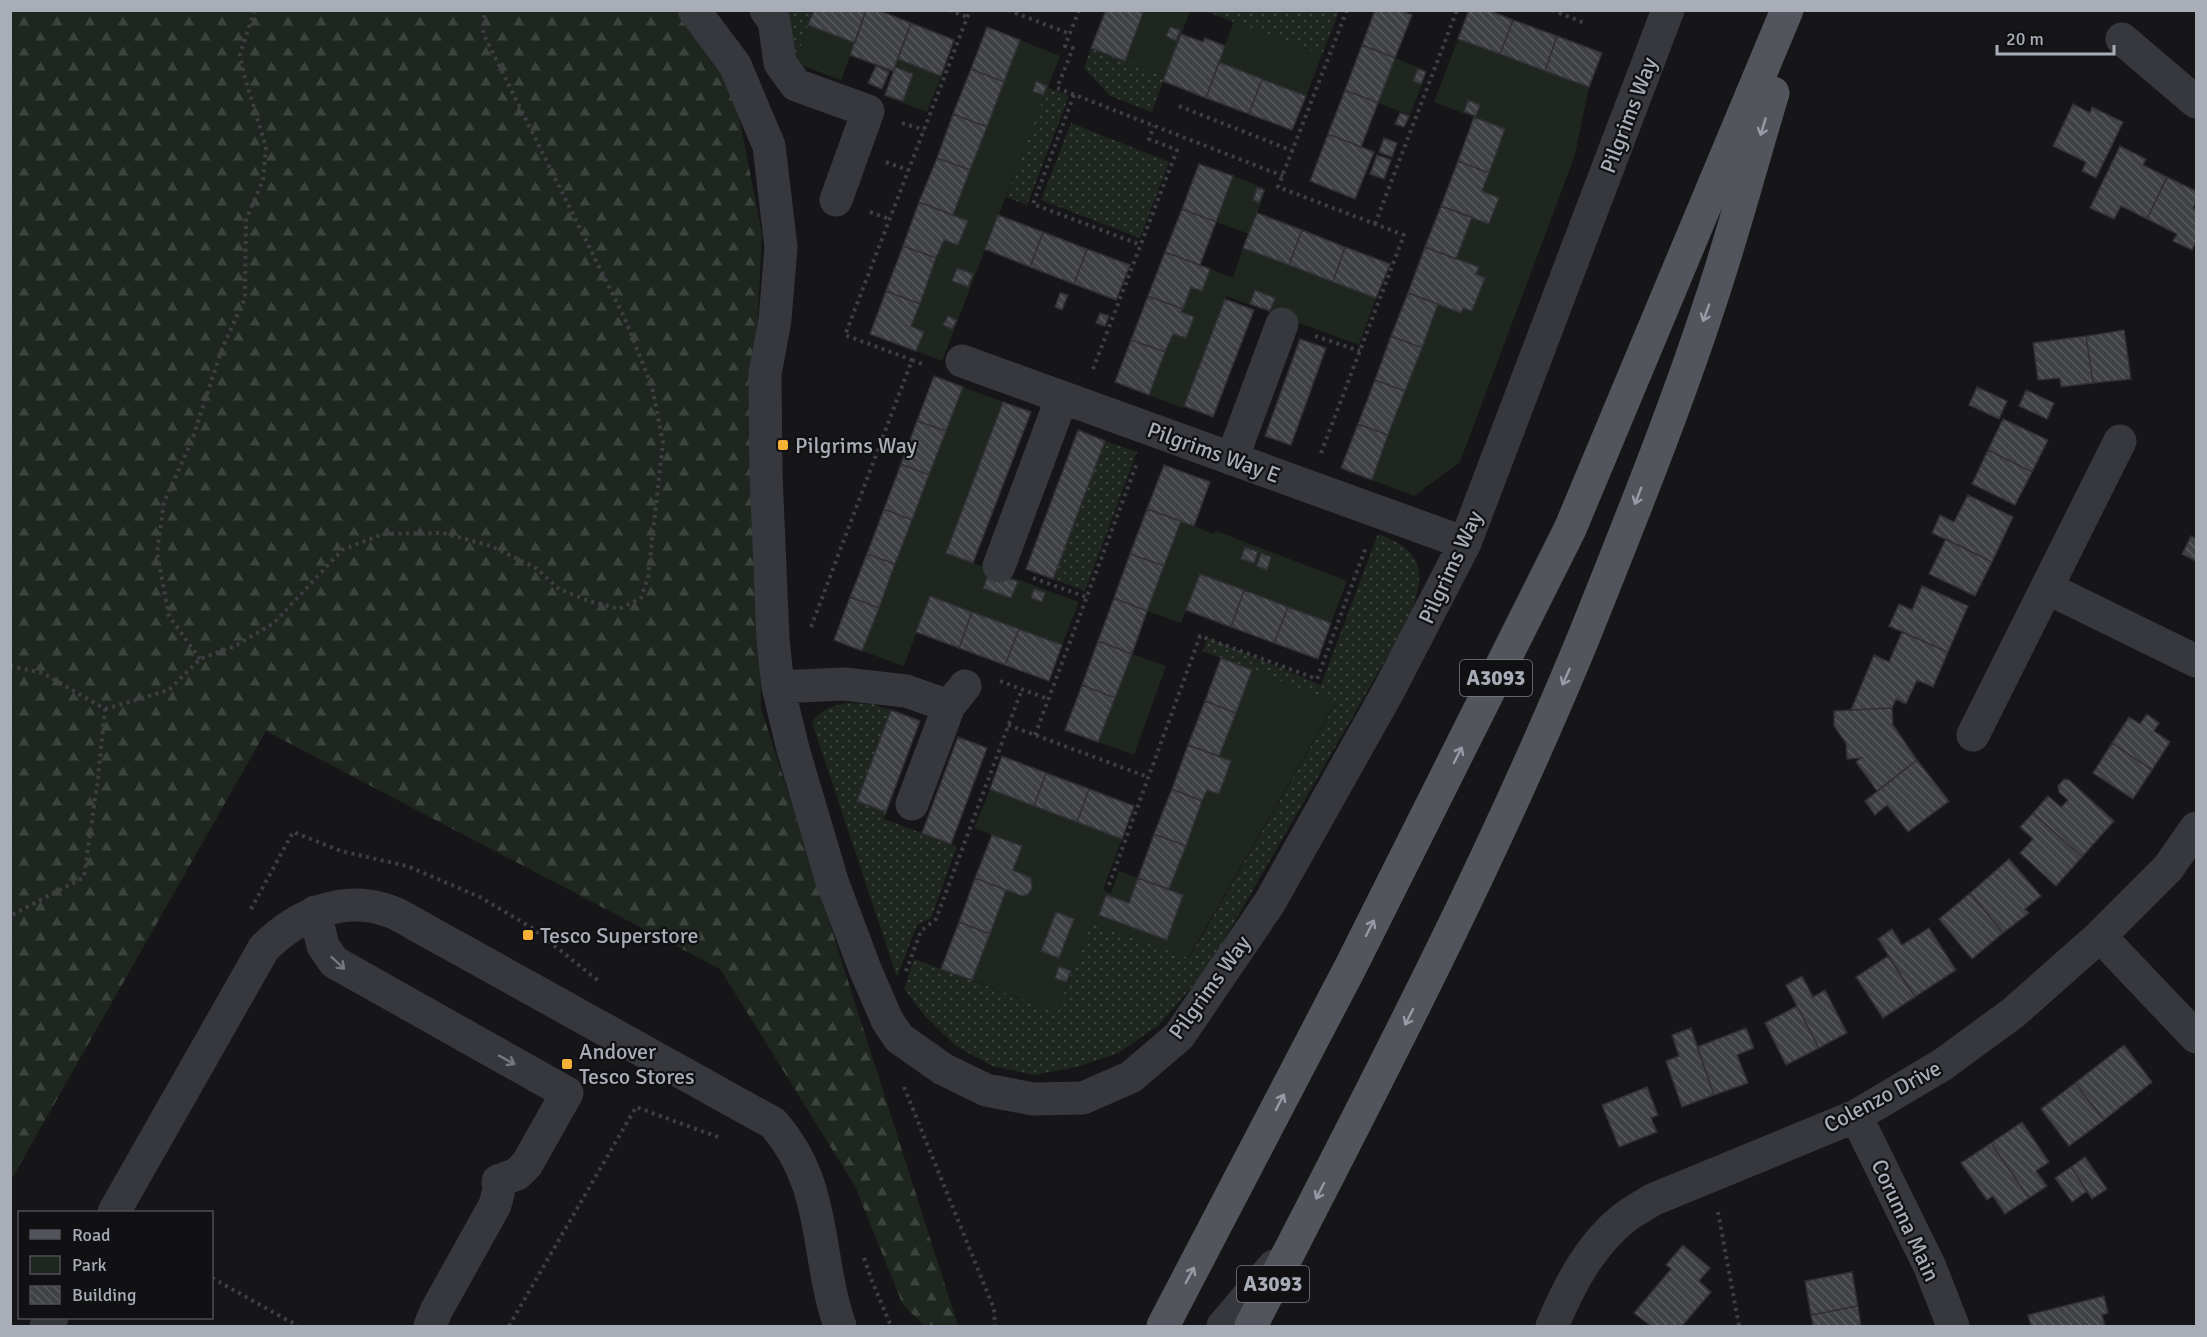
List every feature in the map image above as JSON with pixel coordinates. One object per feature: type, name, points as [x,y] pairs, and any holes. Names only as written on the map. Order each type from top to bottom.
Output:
[{"type":"main road","name":"A3093","points":[[1163,1326],[1356,955],[1570,529],[1787,10]]},
{"type":"main road","name":"A3093","points":[[1251,1326],[1383,1070],[1439,954],[1507,812],[1584,636],[1711,300],[1798,10]]},
{"type":"street","points":[[694,10],[735,65],[769,147],[781,247],[775,320],[765,374],[766,474],[773,639],[778,687],[793,748],[832,881],[865,969],[893,1029]]},
{"type":"street","points":[[766,10],[774,21],[780,63],[796,84],[868,111],[836,200]]},
{"type":"street","name":"Pilgrims Way","points":[[893,1029],[943,1069],[986,1090],[1033,1099],[1083,1098],[1131,1077],[1179,1036],[1270,902],[1389,690],[1465,543],[1668,10]]},
{"type":"street","points":[[2122,39],[2196,102]]},
{"type":"street","points":[[1232,459],[1282,324]]},
{"type":"street","name":"Pilgrims Way E","points":[[962,361],[1465,543]]},
{"type":"street","points":[[999,566],[1071,400]]},
{"type":"street","points":[[1973,735],[2120,441]]},
{"type":"street","points":[[2047,588],[2196,661]]},
{"type":"street","points":[[778,687],[844,684],[957,696],[912,804]]},
{"type":"street","name":"Colenzo Drive","points":[[1552,1326],[1577,1272],[1599,1242],[1625,1217],[1652,1200],[1711,1174],[1856,1116],[1951,1059],[2013,1013],[2100,936],[2168,868],[2196,828]]},
{"type":"street","points":[[115,1211],[264,948],[280,932],[315,912],[366,905],[388,910],[773,1123],[799,1158],[813,1193],[832,1304],[840,1326]]},
{"type":"street","points":[[315,912],[323,946],[334,962],[567,1093],[527,1164],[517,1174],[498,1181],[499,1190],[495,1205],[436,1311],[430,1326]]},
{"type":"street","points":[[2100,936],[2196,1037]]},
{"type":"street","name":"Corunna Main","points":[[1856,1116],[1930,1267],[1953,1326]]},
{"type":"street","points":[[1224,1326],[1294,1241]]},
{"type":"path","points":[[10,666],[43,674],[105,708],[169,690],[200,659],[235,646],[274,623],[342,550],[383,534],[443,533],[491,546],[536,568],[559,589],[589,601],[619,609],[641,598],[648,577],[663,441],[652,387],[620,309],[483,33],[485,10]]},
{"type":"path","points":[[948,10],[967,17]]},
{"type":"path","points":[[773,639],[807,638],[912,360],[845,335],[970,10]]},
{"type":"path","points":[[1008,10],[1070,34]]},
{"type":"path","points":[[1079,10],[1065,46],[1073,48],[1057,88],[1283,176]]},
{"type":"path","points":[[1321,454],[1404,235],[1278,187],[1347,10]]},
{"type":"path","points":[[1375,224],[1457,10]]},
{"type":"path","points":[[1552,10],[1587,24]]},
{"type":"path","points":[[200,659],[169,616],[157,553],[164,502],[191,443],[222,349],[245,298],[246,220],[263,180],[266,147],[240,54],[254,12]]},
{"type":"path","points":[[1074,94],[1033,204],[1141,245]]},
{"type":"path","points":[[1179,106],[1293,151]]},
{"type":"path","points":[[1071,400],[1141,245],[1177,150],[1149,139],[1154,126]]},
{"type":"path","points":[[1329,340],[1360,351]]},
{"type":"path","points":[[1035,735],[1149,429]]},
{"type":"path","points":[[1109,885],[1200,636],[1317,678],[1379,512]]},
{"type":"path","points":[[999,566],[1086,597]]},
{"type":"path","points":[[995,1326],[994,1309],[899,1074],[893,1029],[921,931],[936,919],[1022,689]]},
{"type":"path","points":[[10,916],[84,877],[99,778],[105,708]]},
{"type":"path","points":[[1008,725],[1148,777]]},
{"type":"path","points":[[1711,1174],[1739,1326]]},
{"type":"path","points":[[213,1279],[298,1326]]},
{"type":"green space","points":[[671,10],[683,16],[734,91],[762,234],[756,357],[761,708],[958,1326],[925,1326],[903,1305],[855,1186],[720,969],[266,731],[11,1180],[11,11]]},
{"type":"green space","points":[[784,11],[814,11],[795,63]]},
{"type":"green space","points":[[1144,11],[1190,11],[1165,76],[1125,61]]},
{"type":"green space","points":[[1205,11],[1339,11],[1322,55]]},
{"type":"green space","points":[[1234,21],[1322,55],[1306,96],[1219,62]]},
{"type":"green space","points":[[808,25],[855,43],[841,80],[795,63]]},
{"type":"green space","points":[[1458,39],[1589,87],[1575,155],[1460,462],[1414,496],[1372,480],[1438,304],[1460,313],[1463,308],[1472,311],[1484,278],[1476,274],[1479,267],[1456,259],[1472,217],[1490,224],[1499,198],[1482,191],[1505,129],[1434,102]]},
{"type":"green space","points":[[1020,40],[1060,56],[942,361],[916,351],[924,332],[911,326],[944,240],[958,245],[968,221],[953,215]]},
{"type":"green space","points":[[1091,48],[1165,76],[1152,112],[1110,96],[1084,68]]},
{"type":"green space","points":[[1395,58],[1427,71],[1410,115],[1378,103]]},
{"type":"green space","points":[[898,59],[941,76],[927,112],[884,96]]},
{"type":"green space","points":[[1047,87],[1069,96],[1027,205],[1006,197]]},
{"type":"green space","points":[[1071,123],[1169,162],[1140,238],[1041,200]]},
{"type":"green space","points":[[1233,176],[1266,189],[1249,234],[1216,222]]},
{"type":"green space","points":[[1243,248],[1376,298],[1359,345],[1226,296],[1183,408],[1149,395],[1173,334],[1186,338],[1181,312],[1191,287],[1210,269],[1233,278]]},
{"type":"green space","points":[[963,387],[1003,402],[946,553],[1079,602],[1062,645],[930,596],[904,666],[862,651]]},
{"type":"green space","points":[[1105,441],[1137,452],[1085,591],[1053,579]]},
{"type":"green space","points":[[1181,521],[1214,534],[1216,531],[1347,581],[1331,623],[1200,574],[1181,623],[1147,611]]},
{"type":"green space","points":[[1378,534],[1405,548],[1413,556],[1418,566],[1418,588],[1410,617],[1208,968],[1159,1025],[1118,1053],[1077,1067],[1034,1075],[992,1066],[956,1046],[925,1016],[904,989],[914,959],[1057,1012],[1091,922],[1189,958],[1336,703],[1203,651],[1208,638],[1321,685]]},
{"type":"green space","points":[[1132,654],[1166,666],[1134,755],[1098,742]]},
{"type":"green space","points":[[1252,670],[1336,702],[1188,958],[1091,922],[1057,1012],[972,980],[1006,890],[1021,896],[1027,895],[1032,886],[1028,876],[1013,870],[1022,846],[974,828],[990,789],[1122,839],[1103,890],[1111,893],[1119,871],[1138,878],[1129,903],[1106,895],[1099,915],[1167,940],[1183,895],[1169,889],[1207,790],[1219,794],[1231,762],[1219,756]]},
{"type":"green space","points":[[846,703],[873,704],[891,710],[857,801],[886,812],[884,819],[957,846],[931,918],[917,925],[897,977],[812,722],[827,709]]},
{"type":"building","points":[[814,10],[866,10],[855,43],[808,25]]},
{"type":"building","points":[[866,10],[878,10],[911,23],[893,71],[850,55]]},
{"type":"building","points":[[1106,10],[1136,10],[1143,13],[1125,61],[1091,48]]},
{"type":"building","points":[[1375,10],[1399,10],[1412,15],[1395,58],[1362,45]]},
{"type":"building","points":[[1469,10],[1488,10],[1513,20],[1500,54],[1458,39]]},
{"type":"building","points":[[1513,20],[1557,36],[1545,71],[1500,54]]},
{"type":"building","points":[[911,23],[954,40],[941,76],[898,59]]},
{"type":"building","points":[[987,27],[1020,40],[1004,82],[971,69]]},
{"type":"building","points":[[1170,27],[1180,30],[1176,41],[1166,36]]},
{"type":"building","points":[[1181,34],[1203,42],[1205,38],[1225,46],[1206,98],[1163,81]]},
{"type":"building","points":[[1557,36],[1602,53],[1589,87],[1545,71]]},
{"type":"building","points":[[1362,45],[1395,58],[1378,103],[1345,90]]},
{"type":"building","points":[[1219,62],[1262,79],[1249,114],[1206,98]]},
{"type":"building","points":[[876,66],[889,72],[882,89],[868,83]]},
{"type":"building","points":[[895,67],[913,74],[903,101],[885,95]]},
{"type":"building","points":[[971,69],[1004,82],[987,127],[953,114]]},
{"type":"building","points":[[1418,69],[1426,72],[1421,84],[1413,81]]},
{"type":"building","points":[[1262,79],[1306,96],[1292,130],[1249,114]]},
{"type":"building","points":[[1036,81],[1047,86],[1043,95],[1033,91]]},
{"type":"building","points":[[1345,90],[1378,103],[1361,147],[1328,134]]},
{"type":"building","points":[[1468,100],[1480,105],[1476,116],[1464,112]]},
{"type":"building","points":[[2073,104],[2090,113],[2092,107],[2123,122],[2096,178],[2082,171],[2086,162],[2053,146]]},
{"type":"building","points":[[1400,113],[1409,116],[1404,127],[1395,124]]},
{"type":"building","points":[[953,114],[987,127],[970,170],[937,158]]},
{"type":"building","points":[[1474,117],[1505,129],[1489,173],[1458,161]]},
{"type":"building","points":[[1328,134],[1374,152],[1355,199],[1310,181]]},
{"type":"building","points":[[1384,138],[1397,143],[1392,157],[1379,152]]},
{"type":"building","points":[[2120,146],[2146,159],[2143,165],[2167,177],[2147,219],[2121,206],[2114,219],[2090,208]]},
{"type":"building","points":[[1377,155],[1391,160],[1384,179],[1370,174]]},
{"type":"building","points":[[937,158],[970,170],[953,215],[919,202]]},
{"type":"building","points":[[1458,161],[1489,173],[1482,191],[1499,198],[1489,224],[1441,206]]},
{"type":"building","points":[[1199,164],[1233,176],[1216,222],[1182,209]]},
{"type":"building","points":[[2167,177],[2196,191],[2196,202],[2193,208],[2196,210],[2196,241],[2192,250],[2173,241],[2177,234],[2147,219]]},
{"type":"building","points":[[1257,188],[1264,190],[1259,203],[1253,200]]},
{"type":"building","points":[[919,202],[968,221],[958,245],[944,240],[936,258],[903,246]]},
{"type":"building","points":[[1441,206],[1472,217],[1456,259],[1425,247]]},
{"type":"building","points":[[1182,209],[1216,222],[1200,265],[1165,252]]},
{"type":"building","points":[[1257,213],[1302,230],[1289,265],[1243,248]]},
{"type":"building","points":[[998,215],[1043,232],[1030,267],[985,249]]},
{"type":"building","points":[[1302,230],[1345,247],[1333,282],[1289,265]]},
{"type":"building","points":[[1043,232],[1087,249],[1074,284],[1030,267]]},
{"type":"building","points":[[903,246],[936,258],[920,304],[886,291]]},
{"type":"building","points":[[1345,247],[1390,264],[1376,298],[1333,282]]},
{"type":"building","points":[[1425,247],[1479,267],[1476,274],[1485,278],[1472,311],[1463,308],[1461,313],[1408,293]]},
{"type":"building","points":[[1087,249],[1130,265],[1116,300],[1074,284]]},
{"type":"building","points":[[1165,252],[1210,269],[1202,291],[1191,287],[1183,309],[1148,296]]},
{"type":"building","points":[[957,268],[973,274],[968,287],[952,281]]},
{"type":"building","points":[[1255,290],[1275,298],[1270,311],[1250,304]]},
{"type":"building","points":[[886,291],[920,304],[911,326],[924,332],[916,351],[870,334]]},
{"type":"building","points":[[1060,293],[1068,295],[1062,310],[1055,307]]},
{"type":"building","points":[[1408,293],[1438,304],[1422,348],[1391,336]]},
{"type":"building","points":[[1148,296],[1183,309],[1181,312],[1194,317],[1186,338],[1173,334],[1165,352],[1131,340]]},
{"type":"building","points":[[1225,299],[1254,310],[1213,417],[1184,406]]},
{"type":"building","points":[[1100,313],[1109,316],[1105,326],[1096,323]]},
{"type":"building","points":[[948,316],[957,320],[952,329],[943,325]]},
{"type":"building","points":[[2124,330],[2131,379],[2093,383],[2086,336]]},
{"type":"building","points":[[1391,336],[1422,348],[1405,391],[1375,380]]},
{"type":"building","points":[[2086,336],[2093,383],[2061,387],[2060,378],[2038,380],[2033,343]]},
{"type":"building","points":[[1300,339],[1326,348],[1291,445],[1265,436]]},
{"type":"building","points":[[1131,340],[1165,352],[1149,395],[1115,382]]},
{"type":"building","points":[[934,376],[963,387],[946,431],[917,421]]},
{"type":"building","points":[[1375,380],[1405,391],[1388,435],[1358,424]]},
{"type":"building","points":[[1977,387],[2007,401],[1999,419],[1969,405]]},
{"type":"building","points":[[2026,390],[2054,403],[2047,419],[2019,406]]},
{"type":"building","points":[[1003,402],[1031,412],[973,563],[946,553]]},
{"type":"building","points":[[2003,419],[2048,440],[2032,472],[1988,450]]},
{"type":"building","points":[[917,421],[946,431],[929,475],[901,464]]},
{"type":"building","points":[[1358,424],[1388,435],[1372,480],[1341,468]]},
{"type":"building","points":[[1078,430],[1105,441],[1053,579],[1026,569]]},
{"type":"building","points":[[1988,450],[2032,472],[2015,505],[1972,484]]},
{"type":"building","points":[[901,464],[929,475],[912,520],[884,509]]},
{"type":"building","points":[[1164,465],[1210,482],[1194,526],[1147,509]]},
{"type":"building","points":[[1968,495],[2013,517],[1992,562],[1932,533],[1940,515],[1954,522]]},
{"type":"building","points":[[884,509],[912,520],[895,564],[867,554]]},
{"type":"building","points":[[1147,509],[1181,521],[1164,566],[1130,554]]},
{"type":"building","points":[[2191,536],[2196,539],[2196,561],[2182,554]]},
{"type":"building","points":[[1946,539],[1992,562],[1975,596],[1929,574]]},
{"type":"building","points":[[1245,547],[1258,552],[1254,563],[1241,559]]},
{"type":"building","points":[[1261,553],[1271,557],[1267,570],[1257,566]]},
{"type":"building","points":[[867,554],[895,564],[879,608],[850,597]]},
{"type":"building","points":[[1130,554],[1164,566],[1147,611],[1114,598]]},
{"type":"building","points":[[990,571],[1018,582],[1011,598],[983,588]]},
{"type":"building","points":[[1200,574],[1244,590],[1231,627],[1186,610]]},
{"type":"building","points":[[1922,586],[1968,606],[1948,652],[1889,626],[1899,604],[1912,610]]},
{"type":"building","points":[[1034,589],[1045,593],[1042,602],[1031,598]]},
{"type":"building","points":[[1244,590],[1288,607],[1274,643],[1231,627]]},
{"type":"building","points":[[930,596],[972,612],[959,648],[916,632]]},
{"type":"building","points":[[850,597],[879,608],[862,651],[834,640]]},
{"type":"building","points":[[1114,598],[1147,611],[1132,654],[1098,641]]},
{"type":"building","points":[[1288,607],[1331,623],[1318,659],[1274,643]]},
{"type":"building","points":[[972,612],[1019,629],[1005,665],[959,648]]},
{"type":"building","points":[[1019,629],[1062,645],[1049,681],[1005,665]]},
{"type":"building","points":[[1902,632],[1948,652],[1933,687],[1917,680],[1906,704],[1896,699],[1892,708],[1851,710],[1874,655],[1889,662]]},
{"type":"building","points":[[1098,641],[1132,654],[1115,698],[1082,685]]},
{"type":"building","points":[[1221,658],[1252,670],[1236,713],[1205,701]]},
{"type":"building","points":[[1082,685],[1115,698],[1098,742],[1065,730]]},
{"type":"building","points":[[1205,701],[1236,713],[1219,756],[1188,745]]},
{"type":"building","points":[[1892,708],[1893,725],[1917,760],[1877,791],[1856,762],[1861,758],[1847,759],[1846,743],[1834,726],[1834,711]]},
{"type":"building","points":[[891,710],[920,721],[886,812],[857,801]]},
{"type":"building","points":[[2147,714],[2159,723],[2154,731],[2170,742],[2152,770],[2112,743],[2129,717],[2140,724]]},
{"type":"building","points":[[958,737],[987,748],[951,844],[922,833]]},
{"type":"building","points":[[2112,743],[2152,770],[2133,799],[2093,773]]},
{"type":"building","points":[[1188,745],[1231,761],[1219,794],[1207,790],[1202,801],[1172,789]]},
{"type":"building","points":[[1002,756],[1046,773],[1034,806],[990,789]]},
{"type":"building","points":[[1917,760],[1949,801],[1908,832],[1887,805],[1875,815],[1865,801]]},
{"type":"building","points":[[1046,773],[1089,789],[1077,822],[1034,806]]},
{"type":"building","points":[[2064,779],[2069,780],[2114,821],[2082,857],[2033,813],[2048,796],[2061,807],[2068,800],[2059,792],[2058,786]]},
{"type":"building","points":[[1089,789],[1134,806],[1122,839],[1077,822]]},
{"type":"building","points":[[1172,789],[1202,801],[1186,846],[1154,834]]},
{"type":"building","points":[[2033,813],[2082,857],[2056,886],[2020,853],[2033,839],[2020,827]]},
{"type":"building","points":[[1154,834],[1186,846],[1169,889],[1138,878]]},
{"type":"building","points":[[992,835],[1022,846],[1013,870],[1031,878],[1032,889],[1027,895],[1022,896],[975,878]]},
{"type":"building","points":[[2009,859],[2041,896],[2025,909],[2029,913],[2003,933],[1970,893]]},
{"type":"building","points":[[975,878],[1006,890],[990,934],[959,922]]},
{"type":"building","points":[[1138,878],[1183,895],[1167,940],[1099,915],[1106,895],[1129,903]]},
{"type":"building","points":[[1970,893],[2003,933],[1972,959],[1939,919]]},
{"type":"building","points":[[1056,912],[1074,919],[1059,958],[1041,951]]},
{"type":"building","points":[[959,922],[990,934],[972,980],[941,969]]},
{"type":"building","points":[[1929,928],[1956,970],[1915,997],[1878,939],[1892,929],[1902,945]]},
{"type":"building","points":[[1888,956],[1915,997],[1883,1018],[1856,977]]},
{"type":"building","points":[[1059,966],[1071,971],[1066,982],[1055,978]]},
{"type":"building","points":[[1802,976],[1813,997],[1825,990],[1847,1033],[1819,1048],[1786,985]]},
{"type":"building","points":[[1797,1006],[1819,1048],[1786,1065],[1765,1023]]},
{"type":"building","points":[[1691,1028],[1714,1095],[1682,1107],[1666,1061],[1679,1056],[1672,1035]]},
{"type":"building","points":[[1746,1028],[1754,1048],[1737,1055],[1748,1083],[1714,1095],[1697,1047]]},
{"type":"building","points":[[2124,1045],[2152,1082],[2104,1120],[2075,1083]]},
{"type":"building","points":[[2075,1083],[2104,1120],[2069,1146],[2041,1109]]},
{"type":"building","points":[[1647,1087],[1658,1115],[1651,1118],[1657,1132],[1619,1147],[1602,1105]]},
{"type":"building","points":[[2022,1122],[2049,1162],[2036,1171],[2047,1186],[2029,1198],[1991,1143]]},
{"type":"building","points":[[1991,1143],[2029,1198],[2005,1214],[1993,1196],[1987,1200],[1961,1163]]},
{"type":"building","points":[[2085,1157],[2107,1189],[2092,1199],[2071,1167]]},
{"type":"building","points":[[2071,1167],[2087,1191],[2072,1202],[2055,1178]]},
{"type":"building","points":[[1683,1245],[1710,1268],[1699,1281],[1711,1292],[1682,1326],[1651,1326],[1634,1313],[1671,1269],[1666,1265]]},
{"type":"building","points":[[1852,1272],[1858,1306],[1811,1315],[1805,1281]]},
{"type":"building","points":[[2104,1296],[2108,1313],[2102,1315],[2105,1326],[2031,1326],[2028,1315]]},
{"type":"building","points":[[1858,1306],[1861,1326],[1813,1326],[1811,1315]]},
{"type":"place","name":"Pilgrims Way","points":[[783,445]]},
{"type":"place","name":"Tesco Superstore","points":[[528,935]]},
{"type":"place","name":"Andover Tesco Stores","points":[[567,1064]]}]
